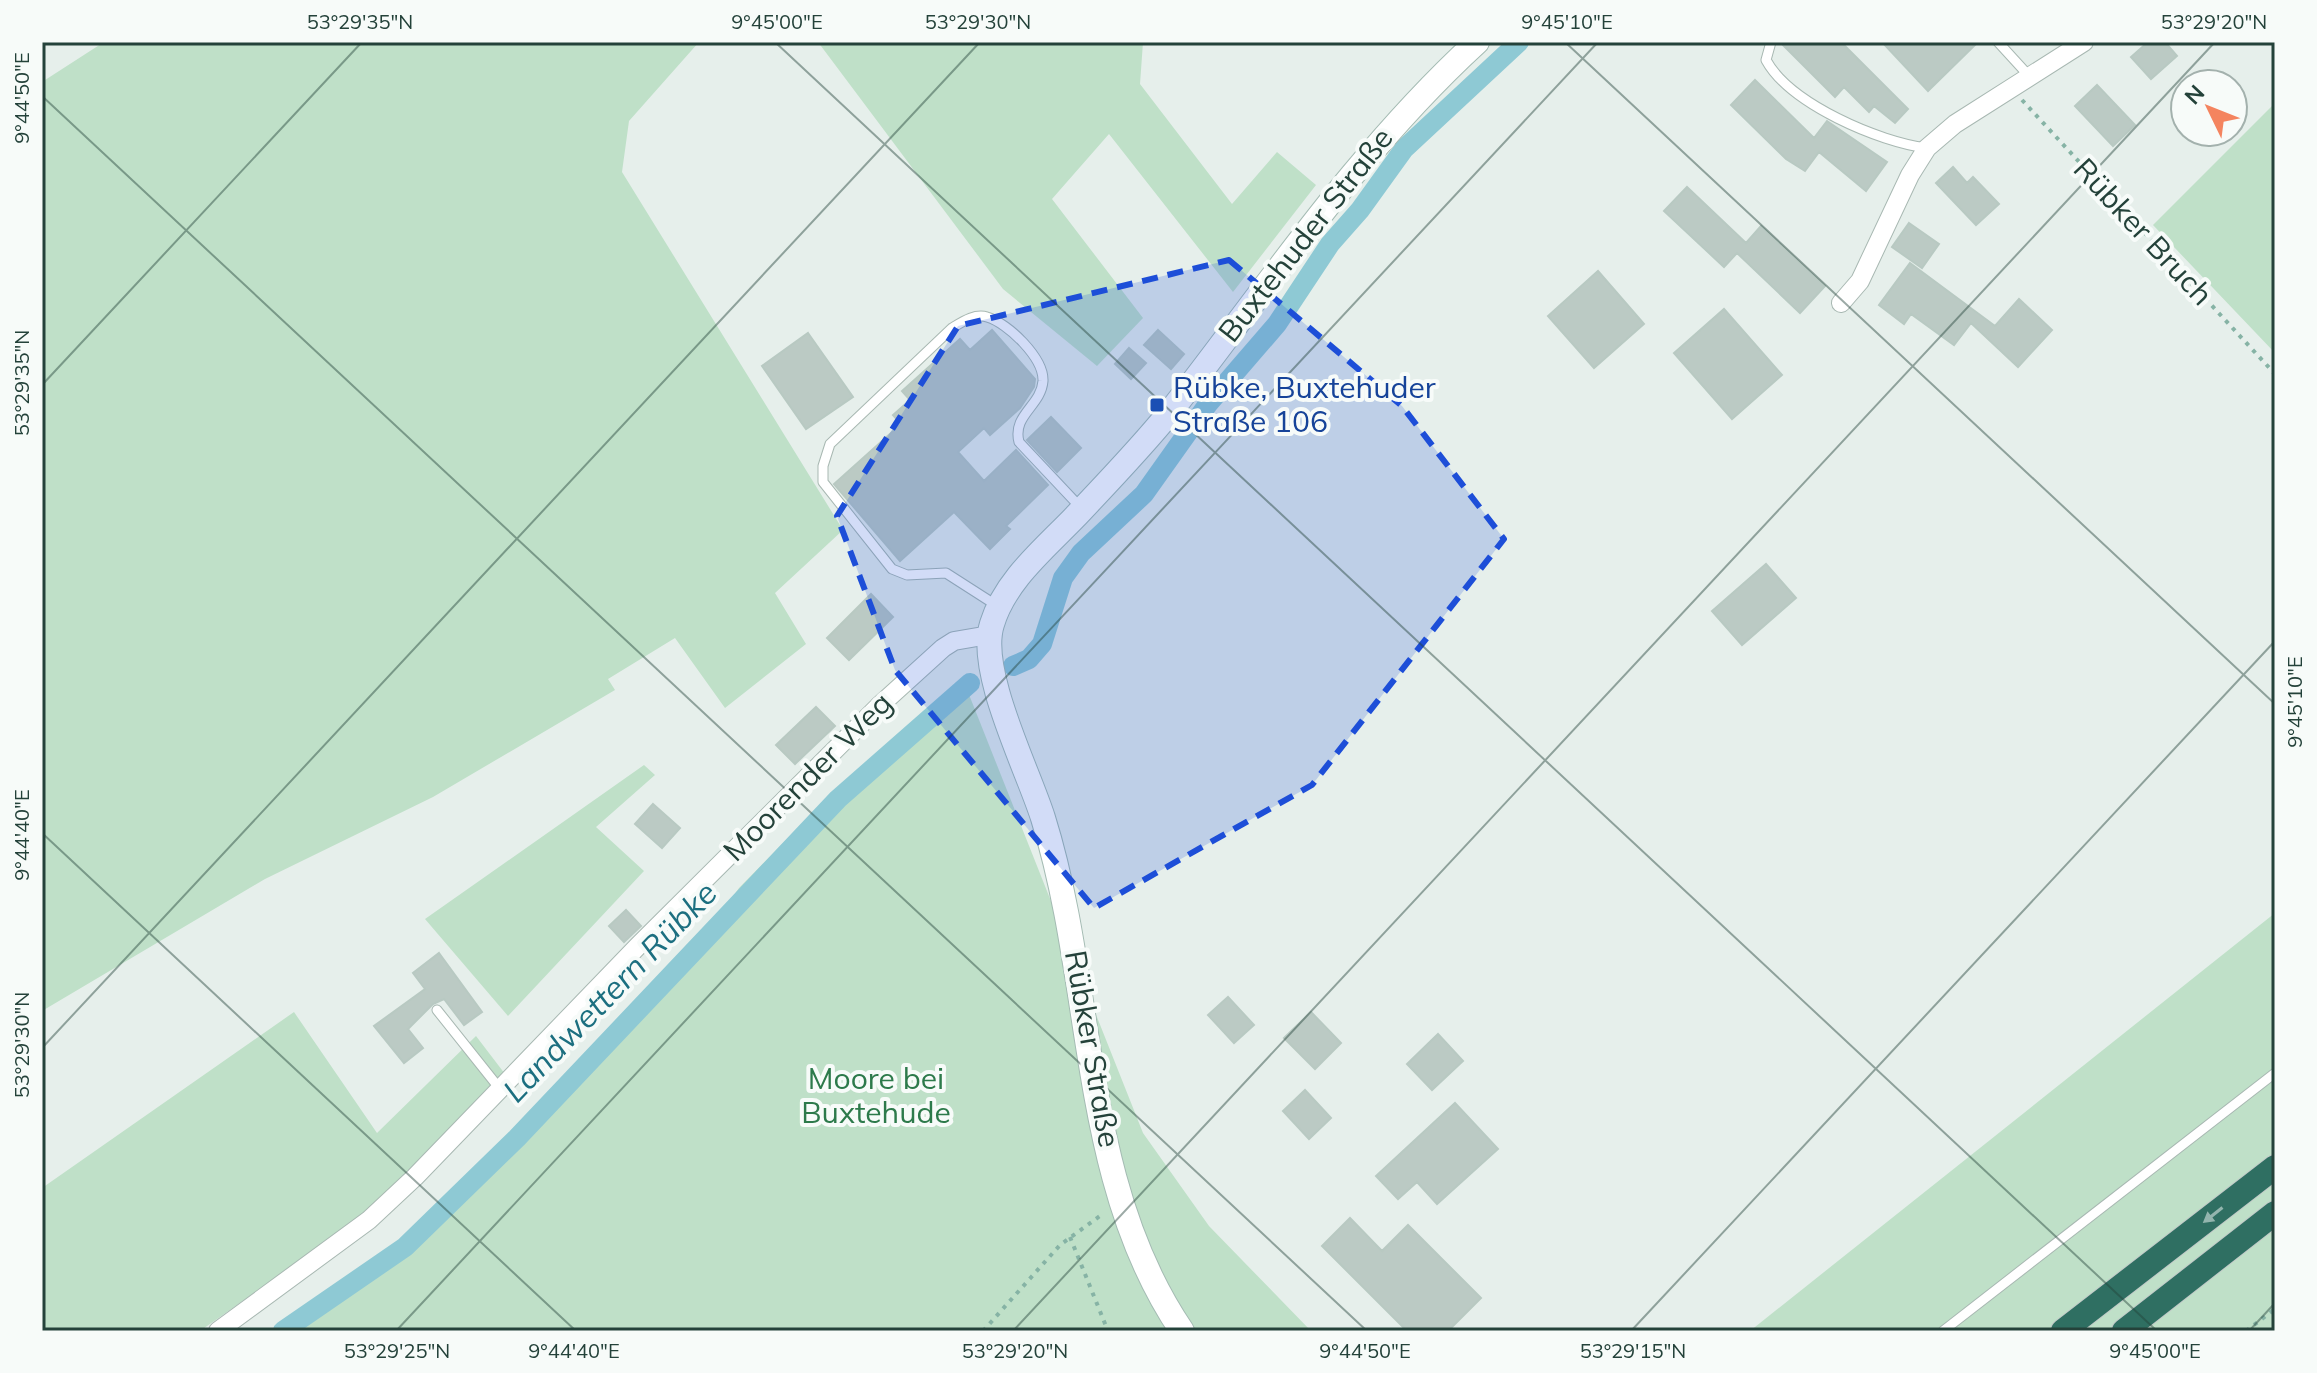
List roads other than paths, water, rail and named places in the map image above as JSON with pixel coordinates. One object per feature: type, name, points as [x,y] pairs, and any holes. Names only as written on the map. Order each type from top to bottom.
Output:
[{"type":"highway","points":[[2063,1331],[2275,1167]]},
{"type":"highway","points":[[2124,1331],[2275,1213]]},
{"type":"street","name":"Buxtehuder Straße","points":[[1023,759],[991,670],[989,635],[1011,586],[1168,414],[1378,141],[1477,42]]},
{"type":"street","points":[[1841,303],[1860,281],[1910,175],[1927,148],[1955,124],[2084,42]]},
{"type":"street","name":"Moorender Weg","points":[[218,1331],[369,1220],[878,707],[943,648],[954,641],[989,635]]},
{"type":"street","name":"Rübker Straße","points":[[1023,759],[1064,891],[1098,1103],[1122,1205],[1159,1291],[1182,1331]]},
{"type":"lane","points":[[1771,42],[1766,60],[1773,72],[1814,103],[1853,126],[1903,145],[1927,148]]},
{"type":"lane","points":[[1998,42],[2030,77]]},
{"type":"lane","points":[[999,607],[946,573],[907,575],[892,569],[823,482],[823,466],[830,444],[952,328],[971,317],[985,316],[1003,326],[1039,362],[1043,379],[1039,399],[1021,418],[1016,430],[1019,442],[1082,509]]},
{"type":"lane","points":[[437,1010],[500,1089]]},
{"type":"lane","points":[[1943,1331],[2275,1073]]},
{"type":"waterway","name":"Landwettern Rübke","points":[[1013,666],[1029,659],[1042,644],[1063,578],[1081,553],[1144,494],[1208,404],[1277,324],[1330,244],[1360,210],[1404,149],[1519,42]]},
{"type":"waterway","name":"Landwettern Rübke","points":[[283,1331],[405,1247],[517,1138],[838,799],[970,683]]},
{"type":"place","name":"Rübke, Buxtehuder Straße 106","points":[[1157,405]]},
{"type":"park label","name":"Moore bei Buxtehude","points":[[876,1096]]}]
